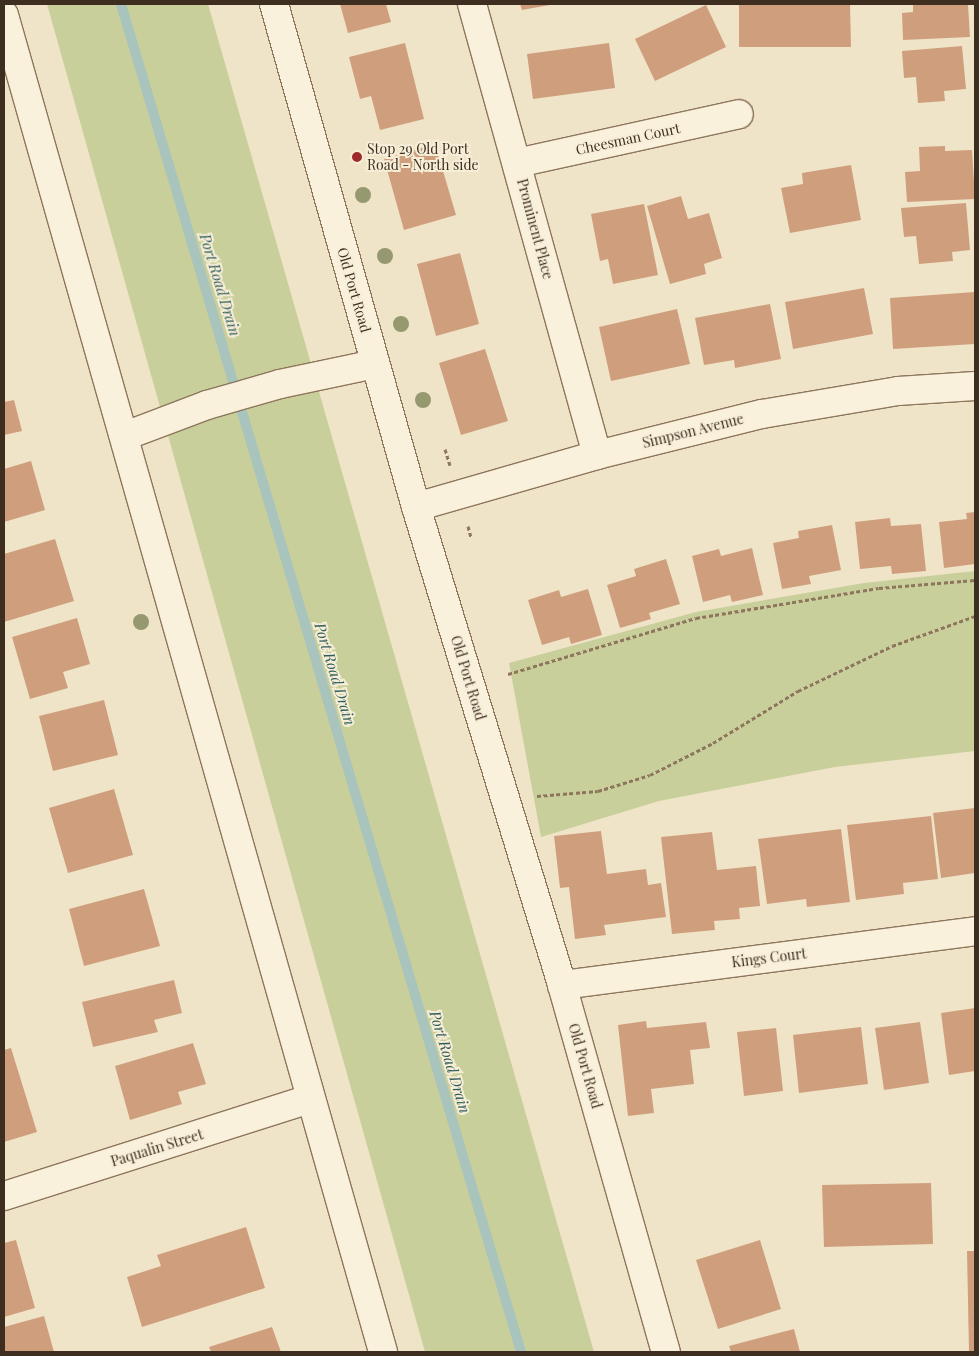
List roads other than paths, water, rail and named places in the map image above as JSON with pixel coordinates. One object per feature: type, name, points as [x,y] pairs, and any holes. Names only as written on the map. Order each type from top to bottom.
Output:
[{"type":"main road","name":"Old Port Road","points":[[274,4],[416,507],[562,985],[666,1352]]},
{"type":"main road","name":"Prominent Place","points":[[472,4],[597,455]]},
{"type":"main road","points":[[4,15],[125,436],[310,1099],[383,1352]]},
{"type":"main road","name":"Cheesman Court","points":[[517,163],[739,114]]},
{"type":"main road","points":[[125,436],[207,405],[280,384],[375,364]]},
{"type":"main road","name":"Simpson Avenue","points":[[416,507],[597,455],[762,414],[898,391],[975,386]]},
{"type":"main road","name":"Kings Court","points":[[562,985],[975,931]]},
{"type":"main road","name":"Paqualin Street","points":[[4,1196],[310,1099]]},
{"type":"waterway","name":"Port Road Drain","points":[[121,4],[521,1352]]},
{"type":"place","name":"Stop 29 Old Port Road - North side","points":[[357,157]]}]
